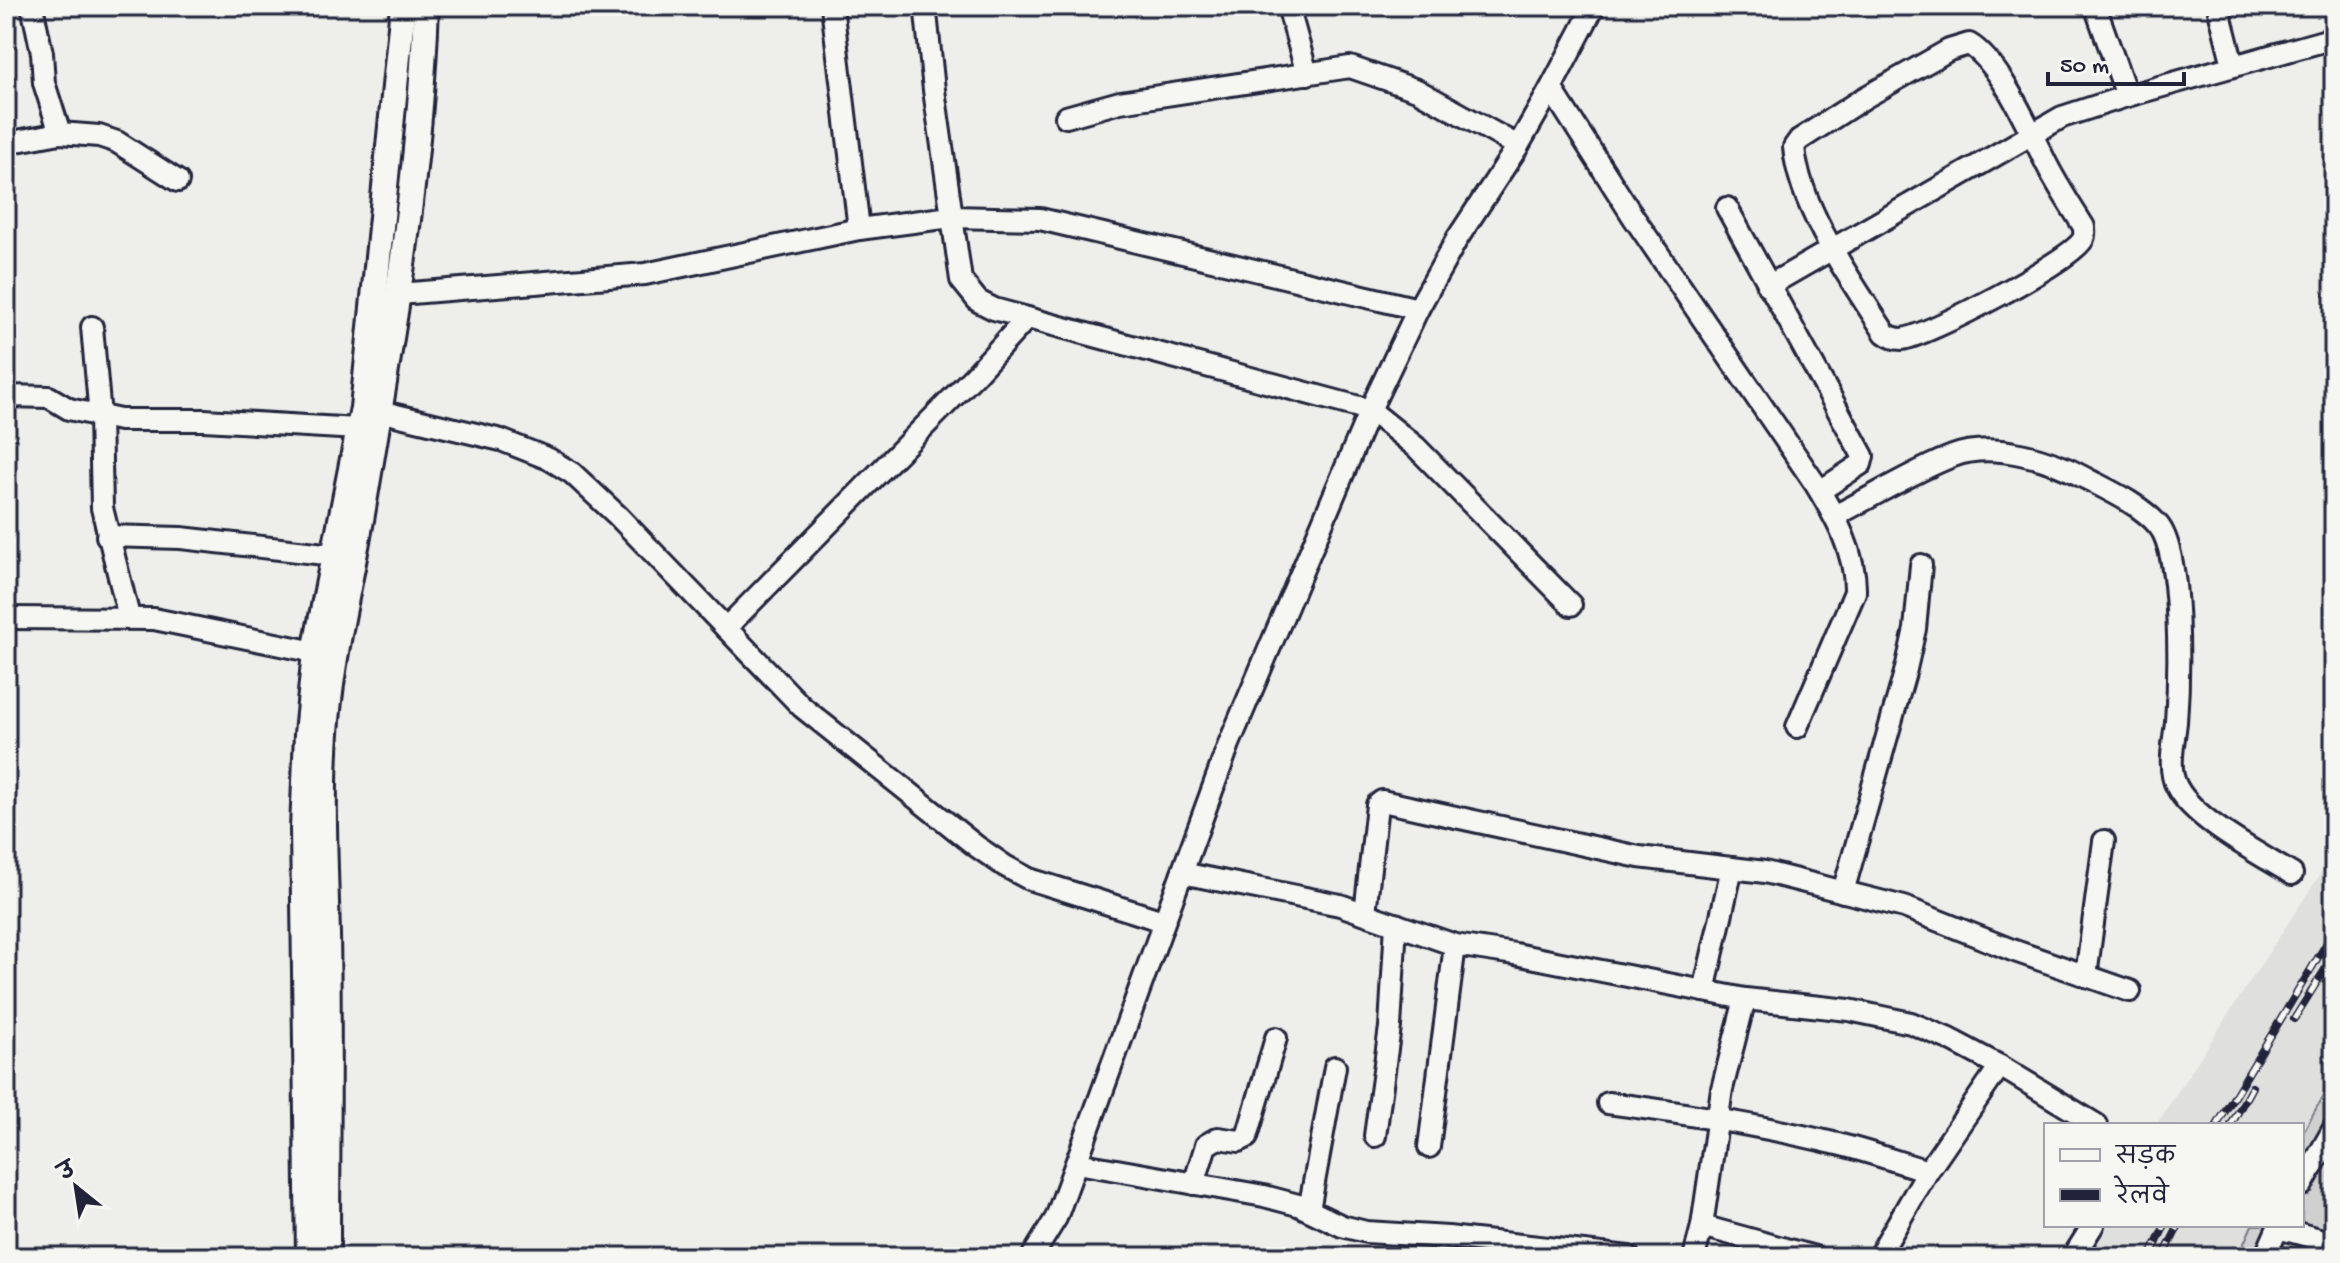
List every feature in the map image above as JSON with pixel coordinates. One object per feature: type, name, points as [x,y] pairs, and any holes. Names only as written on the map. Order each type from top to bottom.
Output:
[{"type":"main road","points":[[309,1257],[303,829],[315,652],[358,429],[403,6]]},
{"type":"main road","points":[[327,1257],[327,933],[323,842],[327,719],[339,630],[399,294],[424,78],[426,6]]},
{"type":"street","points":[[32,6],[42,53],[44,83],[60,133]]},
{"type":"street","points":[[832,6],[859,229]]},
{"type":"street","points":[[1288,6],[1307,74]]},
{"type":"street","points":[[1032,1257],[1056,1218],[1229,744],[1269,643],[1370,410],[1418,309],[1457,239],[1518,146],[1594,6]]},
{"type":"street","points":[[2095,6],[2127,96]]},
{"type":"street","points":[[2218,6],[2233,65]]},
{"type":"street","points":[[926,13],[961,280],[978,301],[994,309],[1370,410],[1416,447],[1571,605]]},
{"type":"street","points":[[1768,286],[2062,117],[2334,38]]},
{"type":"street","points":[[1969,44],[1990,65],[2033,132],[2046,163],[2085,231],[2084,239],[2078,246],[2035,275],[1982,304],[1915,336],[1901,339],[1885,333],[1831,250],[1798,172],[1794,147],[1799,140],[1864,98],[1949,50],[1969,44]]},
{"type":"street","points":[[1066,117],[1120,102],[1350,67],[1417,90],[1518,146]]},
{"type":"street","points":[[1551,88],[1634,218],[1834,516],[1855,571],[1855,592],[1797,727]]},
{"type":"street","points":[[6,143],[60,133],[99,136],[117,142],[178,181]]},
{"type":"street","points":[[1727,208],[1863,456],[1861,464],[1820,491]]},
{"type":"street","points":[[399,294],[645,274],[859,229],[951,217],[1040,219],[1418,309]]},
{"type":"street","points":[[726,628],[1027,318]]},
{"type":"street","points":[[92,327],[100,416],[102,508],[129,617]]},
{"type":"street","points":[[6,396],[49,397],[69,409],[120,420],[204,420],[358,429]]},
{"type":"street","points":[[379,411],[501,440],[549,459],[584,483],[802,707],[1005,866],[1029,879],[1163,921]]},
{"type":"street","points":[[1834,516],[1955,455],[2010,452],[2065,466],[2149,516],[2161,527],[2174,573],[2178,694],[2172,767],[2175,785],[2185,800],[2214,824],[2292,874]]},
{"type":"street","points":[[107,536],[181,538],[334,555]]},
{"type":"street","points":[[1843,892],[1906,669],[1915,629],[1921,565]]},
{"type":"street","points":[[6,618],[154,619],[315,652]]},
{"type":"street","points":[[1365,913],[1377,805],[1382,801],[1639,857],[1765,872],[1904,907],[2012,950],[2130,991]]},
{"type":"street","points":[[2086,976],[2104,841]]},
{"type":"street","points":[[1704,991],[1732,868]]},
{"type":"street","points":[[1182,873],[1365,913],[1455,945],[1745,999],[1881,1016],[1933,1031],[2000,1066],[2094,1123]]},
{"type":"street","points":[[1375,1136],[1390,1027],[1396,924]]},
{"type":"street","points":[[1429,1147],[1455,945]]},
{"type":"street","points":[[1694,1257],[1702,1226],[1722,1089],[1745,999]]},
{"type":"street","points":[[1194,1184],[1206,1145],[1218,1138],[1239,1141],[1247,1137],[1276,1038]]},
{"type":"street","points":[[1878,1257],[1928,1171],[2000,1066]]},
{"type":"street","points":[[1309,1210],[1335,1067]]},
{"type":"street","points":[[1608,1103],[1836,1143],[1928,1171]]},
{"type":"street","points":[[2304,1182],[2333,1132]]},
{"type":"street","points":[[1077,1163],[1264,1196],[1366,1232],[1448,1237],[1629,1257]]},
{"type":"street","points":[[1702,1226],[1815,1257]]},
{"type":"street","points":[[2073,1257],[2092,1227]]},
{"type":"street","points":[[2265,1257],[2278,1227],[2334,1243]]},
{"type":"shaded area","points":[[2334,853],[2334,1078],[2304,1137],[2304,1123],[2157,1123]]},
{"type":"shaded area","points":[[2334,1076],[2334,1239],[2323,1257],[2238,1257],[2251,1227],[2304,1227],[2304,1130]]},
{"type":"shaded area","points":[[2097,1227],[2258,1227],[2243,1257],[2081,1257]]},
{"type":"railway","points":[[2218,1123],[2334,931]]},
{"type":"railway","points":[[2294,1019],[2334,955]]},
{"type":"railway","points":[[2232,1123],[2252,1087]]},
{"type":"railway","points":[[2150,1257],[2164,1227]]},
{"type":"railway","points":[[2163,1257],[2178,1227]]}]
